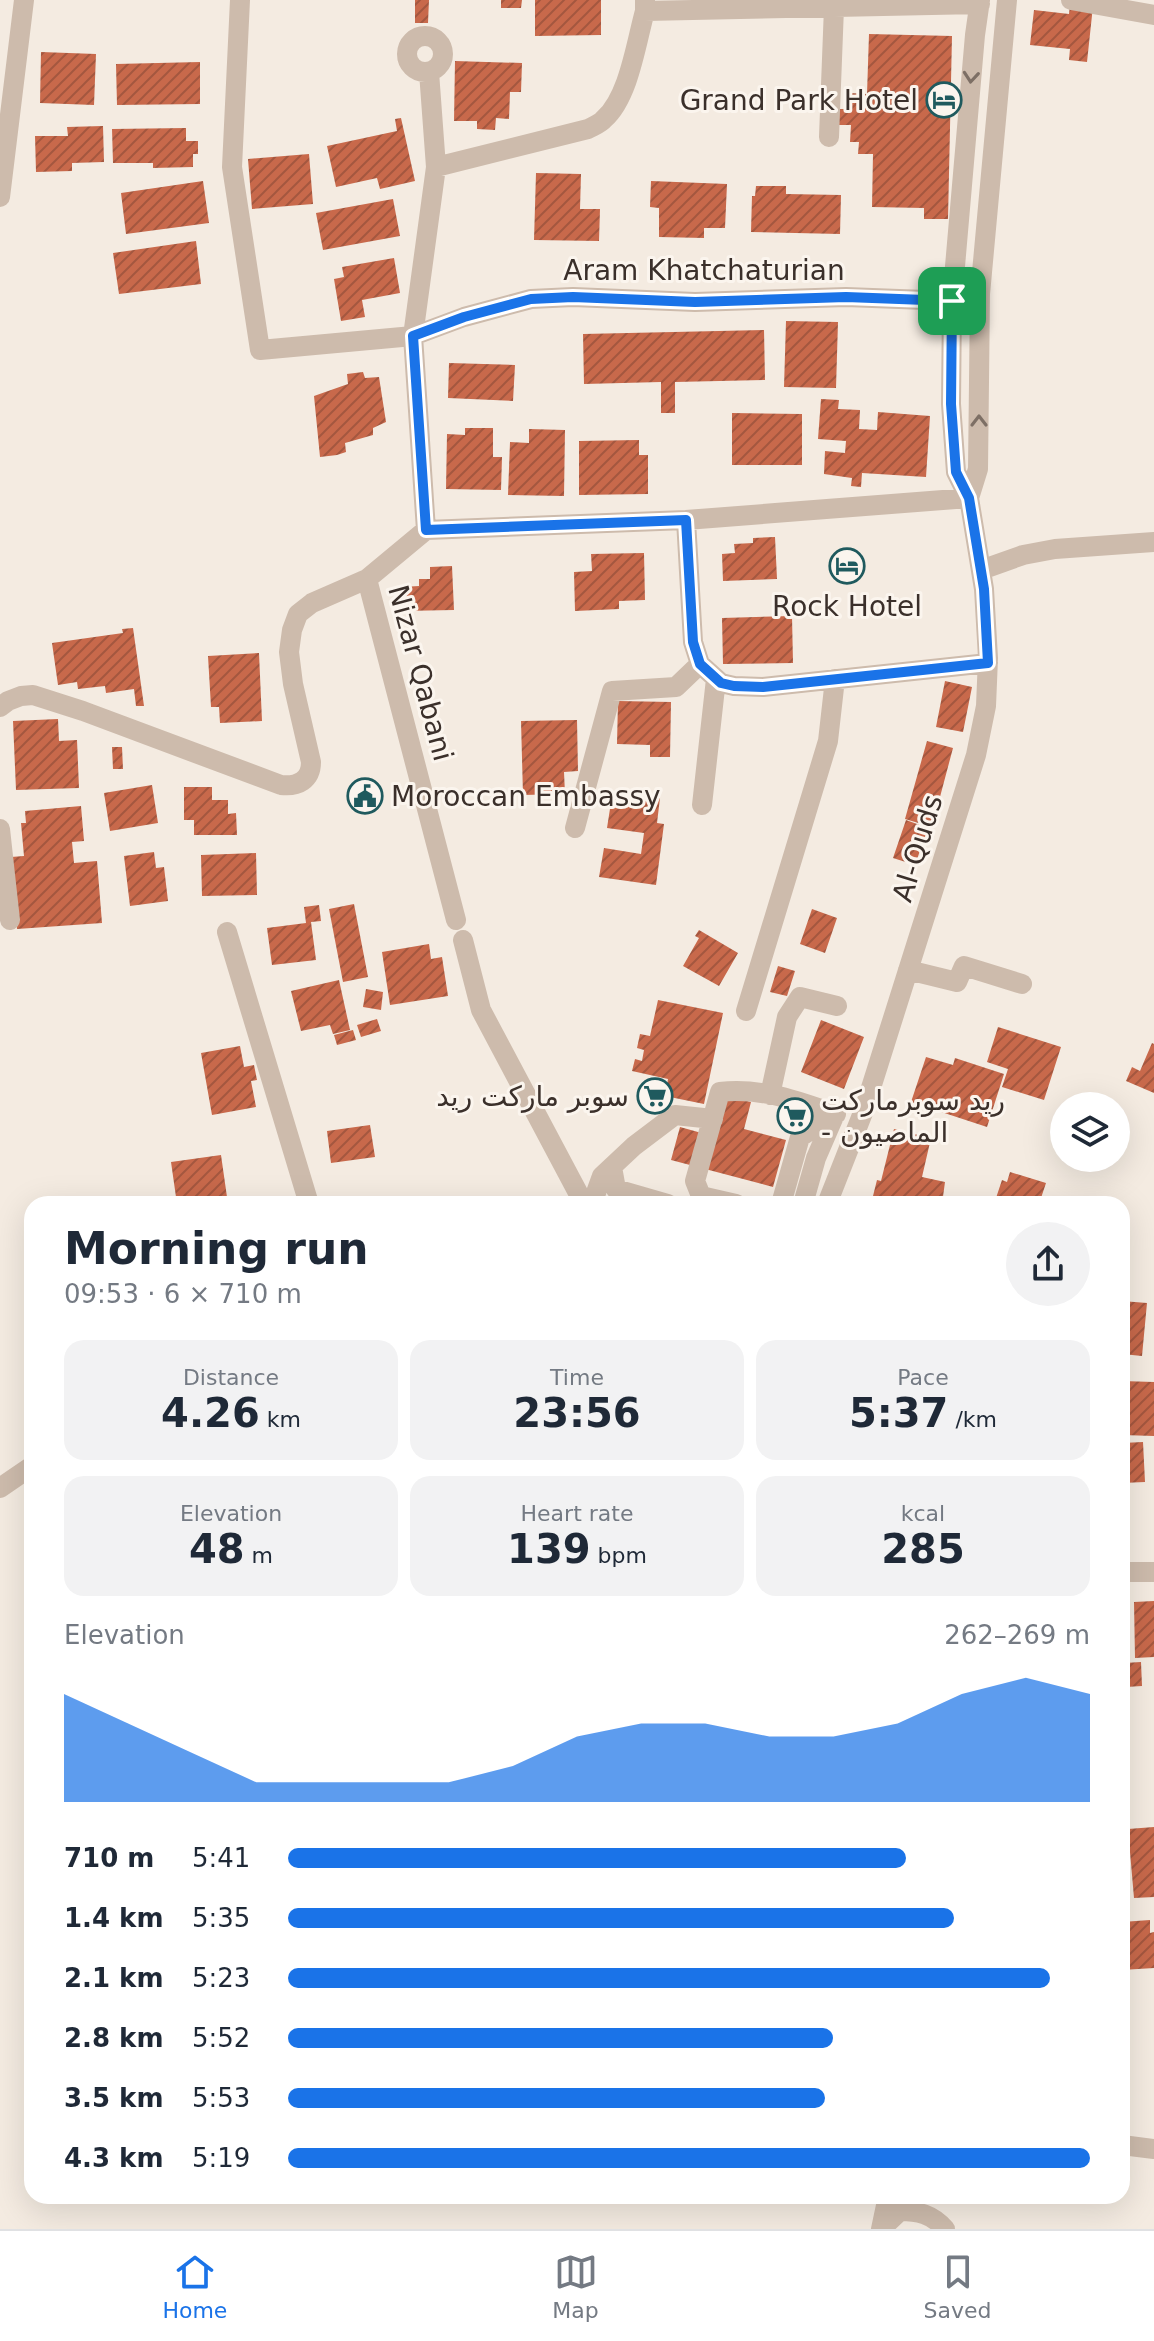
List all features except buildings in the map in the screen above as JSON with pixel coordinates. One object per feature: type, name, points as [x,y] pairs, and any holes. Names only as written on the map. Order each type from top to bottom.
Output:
[{"type":"street","points":[[0,197],[24,0]]},
{"type":"street","name":"Aram Khatchaturian","points":[[240,0],[232,167],[260,350],[413,336],[464,317],[531,299],[559,297],[695,302],[846,297],[952,301]]},
{"type":"street","name":"Al-Quds","points":[[969,498],[978,469],[980,294],[1007,0]]},
{"type":"street","points":[[1071,0],[1154,15]]},
{"type":"street","points":[[436,167],[588,129],[603,121],[623,91],[645,6],[834,7],[980,2]]},
{"type":"street","name":"Al-Quds","points":[[830,1196],[864,1110],[976,755],[986,706],[988,663],[984,589],[969,498],[956,472],[951,404],[952,301],[980,2]]},
{"type":"street","points":[[829,137],[834,7]]},
{"type":"street","points":[[426,530],[413,336],[436,167],[429,72]]},
{"type":"street","points":[[0,707],[21,696],[33,695],[246,773],[293,786],[301,783],[311,770],[289,652],[298,614],[312,603],[367,579],[426,530],[686,520],[969,498]]},
{"type":"street","points":[[686,520],[693,642],[700,664],[721,683],[763,687],[988,663]]},
{"type":"street","points":[[981,570],[1023,555],[1055,549],[1154,542]]},
{"type":"street","name":"Nizar Qabani","points":[[367,579],[456,920]]},
{"type":"street","points":[[575,828],[612,691],[676,687],[700,664]]},
{"type":"street","points":[[702,805],[716,679]]},
{"type":"street","points":[[746,1011],[828,741],[835,679]]},
{"type":"street","points":[[0,829],[10,920]]},
{"type":"street","points":[[227,932],[307,1196]]},
{"type":"street","points":[[463,940],[481,1010],[590,1196]]},
{"type":"street","points":[[908,970],[957,982],[964,966],[1022,984]]},
{"type":"street","points":[[770,1095],[787,1017],[800,997],[837,1006]]},
{"type":"street","points":[[699,1196],[695,1181],[720,1092],[732,1090],[786,1097],[835,1114]]},
{"type":"street","points":[[783,1196],[800,1137],[835,1114],[864,1110]]},
{"type":"street","points":[[805,1196],[816,1158],[835,1114]]},
{"type":"street","points":[[596,1196],[602,1176],[634,1146],[675,1115],[713,1119]]},
{"type":"street","points":[[612,1167],[616,1189],[640,1196]]},
{"type":"street","points":[[0,1488],[24,1472]]},
{"type":"street","points":[[1130,1572],[1154,1572]]},
{"type":"street","points":[[1130,2146],[1154,2149]]},
{"type":"street","points":[[879,2204],[881,2229]]},
{"type":"street","points":[[881,2229],[886,2204]]},
{"type":"street","points":[[881,2229],[900,2211],[928,2215],[945,2229]]},
{"type":"place","name":"Grand Park Hotel","points":[[944,100]]},
{"type":"place","name":"Rock Hotel","points":[[847,566]]},
{"type":"place","name":"Moroccan Embassy","points":[[365,796]]},
{"type":"place","name":"سوبر ماركت ريد","points":[[655,1096]]},
{"type":"place","name":"ريد سوبرماركت - الماصيون","points":[[795,1116]]},
{"type":"route","points":[[573,297],[695,302],[846,297],[952,301],[951,404],[956,472],[969,498],[984,589],[988,663],[763,687],[721,683],[700,664],[693,642],[686,520],[426,530],[413,336],[464,317],[531,299],[573,297]]}]
